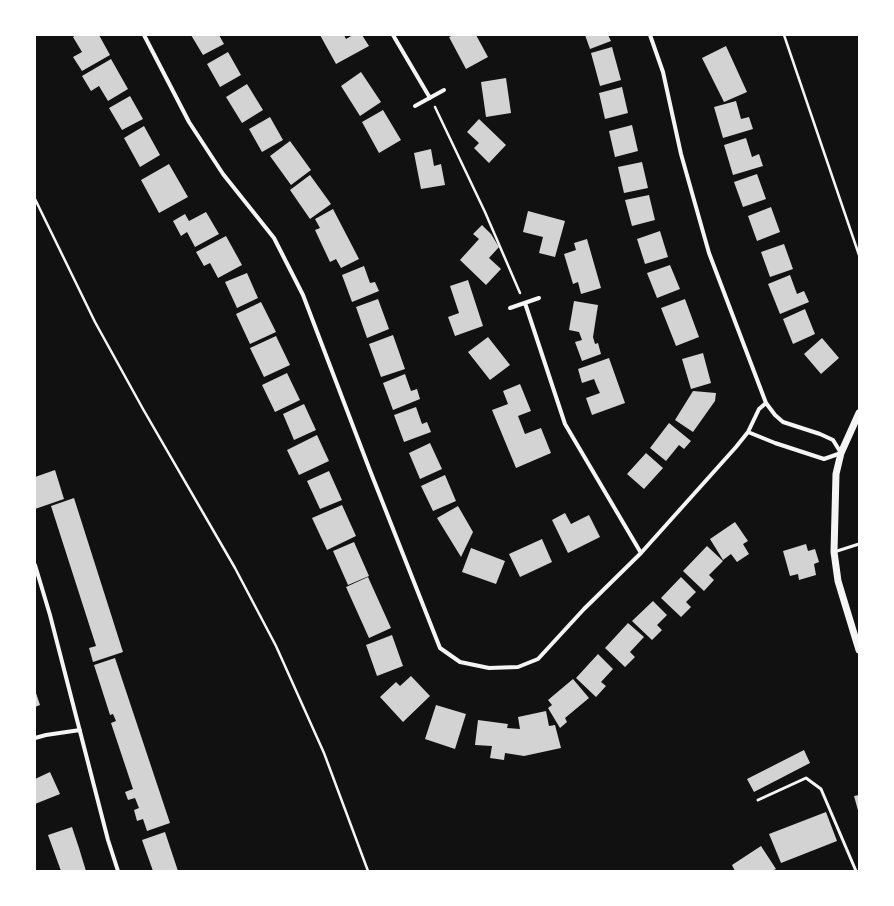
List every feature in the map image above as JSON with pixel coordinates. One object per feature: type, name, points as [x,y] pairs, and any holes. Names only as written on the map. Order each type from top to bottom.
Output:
[{"type":"street","points":[[144,35],[189,122],[223,174],[274,238],[303,295],[440,648],[460,662],[489,668],[518,667],[538,659],[584,609],[641,553],[736,447],[748,432],[759,409],[766,403]]},
{"type":"street","points":[[393,35],[430,98]]},
{"type":"street","points":[[650,35],[663,72],[681,154],[709,253],[766,403],[775,415],[783,422],[820,434],[833,440],[841,453]]},
{"type":"street","points":[[415,106],[444,90]]},
{"type":"street","points":[[510,308],[540,298]]},
{"type":"street","points":[[524,303],[565,424],[641,553]]},
{"type":"street","points":[[859,413],[841,453],[836,474],[834,552],[838,581],[859,650]]},
{"type":"street","points":[[748,432],[775,443],[824,459],[841,453]]},
{"type":"street","points":[[35,564],[50,615],[108,840],[118,871]]},
{"type":"street","points":[[35,738],[80,730]]},
{"type":"lane","points":[[834,552],[859,544]]},
{"type":"lane","points":[[758,800],[806,778],[821,789],[856,871]]},
{"type":"path","points":[[784,35],[859,256]]},
{"type":"path","points":[[430,98],[485,212],[524,303]]},
{"type":"path","points":[[35,199],[95,322],[142,409],[235,568],[276,646],[324,753],[368,871]]},
{"type":"building","points":[[76,35],[99,35],[110,55],[82,71],[73,57],[82,52],[73,37]]},
{"type":"building","points":[[191,35],[219,35],[224,44],[203,55]]},
{"type":"building","points":[[320,35],[344,35],[346,39],[353,35],[362,35],[369,46],[336,64]]},
{"type":"building","points":[[454,35],[476,35],[488,57],[466,69],[449,37]]},
{"type":"building","points":[[585,35],[608,35],[611,41],[590,49]]},
{"type":"building","points":[[726,46],[747,92],[724,102],[702,58]]},
{"type":"building","points":[[612,47],[621,80],[600,86],[591,53]]},
{"type":"building","points":[[228,52],[241,75],[220,87],[207,64]]},
{"type":"building","points":[[111,59],[128,89],[108,101],[99,86],[91,91],[82,76]]},
{"type":"building","points":[[361,72],[381,102],[360,116],[341,86]]},
{"type":"building","points":[[506,78],[511,113],[486,117],[481,82]]},
{"type":"building","points":[[247,84],[263,110],[242,123],[226,97]]},
{"type":"building","points":[[622,87],[628,113],[605,119],[599,93]]},
{"type":"building","points":[[130,96],[143,119],[122,130],[109,108]]},
{"type":"building","points":[[736,101],[741,119],[749,117],[753,129],[723,138],[714,107]]},
{"type":"building","points":[[383,110],[401,140],[379,153],[362,122]]},
{"type":"building","points":[[270,117],[283,140],[262,152],[249,129]]},
{"type":"building","points":[[479,119],[506,145],[489,163],[474,148],[479,143],[467,132]]},
{"type":"building","points":[[632,125],[638,151],[615,157],[609,131]]},
{"type":"building","points":[[144,126],[160,155],[140,167],[124,138]]},
{"type":"building","points":[[746,138],[752,157],[759,154],[763,166],[733,175],[724,145]]},
{"type":"building","points":[[290,141],[311,170],[291,185],[270,156]]},
{"type":"building","points":[[431,149],[434,166],[441,164],[445,185],[421,189],[414,153]]},
{"type":"building","points":[[642,162],[648,188],[624,193],[618,167]]},
{"type":"building","points":[[169,164],[188,197],[159,213],[141,180]]},
{"type":"building","points":[[757,174],[766,199],[743,207],[734,182]]},
{"type":"building","points":[[310,175],[331,204],[310,219],[290,190]]},
{"type":"building","points":[[649,195],[655,220],[632,226],[625,200]]},
{"type":"building","points":[[771,207],[780,232],[757,241],[748,216]]},
{"type":"building","points":[[333,209],[359,259],[341,268],[336,259],[330,262],[315,230],[320,228],[315,219]]},
{"type":"building","points":[[528,211],[565,221],[555,257],[539,253],[543,237],[523,232]]},
{"type":"building","points":[[206,212],[219,234],[195,247],[187,232],[181,236],[173,221],[185,214],[189,221]]},
{"type":"building","points":[[482,225],[491,234],[499,247],[489,258],[501,269],[486,285],[460,260],[479,239],[473,234]]},
{"type":"building","points":[[660,231],[668,257],[645,264],[637,239]]},
{"type":"building","points":[[226,236],[242,265],[218,278],[210,263],[204,266],[196,252]]},
{"type":"building","points":[[587,239],[601,288],[581,294],[578,282],[573,284],[564,254],[576,250],[574,243]]},
{"type":"building","points":[[784,244],[793,269],[770,277],[761,252]]},
{"type":"building","points":[[670,265],[680,289],[657,298],[647,273]]},
{"type":"building","points":[[364,266],[370,283],[375,282],[379,291],[352,302],[342,275]]},
{"type":"building","points":[[247,273],[258,298],[237,308],[225,282]]},
{"type":"building","points":[[790,275],[797,294],[804,291],[809,302],[780,314],[768,284]]},
{"type":"building","points":[[468,280],[483,326],[455,336],[448,317],[459,313],[450,286]]},
{"type":"building","points":[[378,299],[389,329],[367,338],[356,307]]},
{"type":"building","points":[[685,299],[699,337],[676,346],[661,308]]},
{"type":"building","points":[[574,301],[598,305],[593,337],[595,344],[598,343],[601,354],[582,361],[575,342],[582,340],[579,332],[569,330]]},
{"type":"building","points":[[261,302],[276,332],[250,344],[236,314]]},
{"type":"building","points":[[805,309],[815,334],[793,344],[783,319]]},
{"type":"building","points":[[393,335],[405,369],[381,377],[369,344]]},
{"type":"building","points":[[276,336],[290,365],[264,377],[250,348]]},
{"type":"building","points":[[488,337],[510,365],[490,380],[468,352]]},
{"type":"building","points":[[822,338],[839,358],[821,374],[804,354]]},
{"type":"building","points":[[703,353],[711,383],[691,389],[682,359]]},
{"type":"building","points":[[609,358],[625,403],[592,415],[586,398],[600,393],[594,379],[582,383],[578,369]]},
{"type":"building","points":[[287,373],[300,400],[275,412],[262,385]]},
{"type":"building","points":[[405,374],[411,391],[417,389],[420,399],[393,410],[383,383]]},
{"type":"building","points":[[520,384],[531,411],[518,416],[525,434],[541,428],[551,453],[516,468],[492,410],[508,404],[503,391]]},
{"type":"building","points":[[693,391],[716,393],[715,401],[693,432],[675,420]]},
{"type":"building","points":[[304,404],[316,430],[294,440],[283,414]]},
{"type":"building","points":[[416,407],[422,424],[427,422],[431,432],[404,442],[394,415]]},
{"type":"building","points":[[669,423],[691,441],[684,449],[679,445],[666,461],[650,448]]},
{"type":"building","points":[[317,435],[329,461],[299,475],[287,450]]},
{"type":"building","points":[[430,443],[442,469],[420,479],[409,453]]},
{"type":"building","points":[[646,453],[663,468],[644,489],[627,474]]},
{"type":"building","points":[[55,470],[64,499],[35,509],[35,477]]},
{"type":"building","points":[[329,471],[342,500],[320,509],[307,481]]},
{"type":"building","points":[[445,475],[456,501],[433,511],[421,486]]},
{"type":"building","points":[[74,498],[123,652],[93,662],[89,648],[96,646],[51,506]]},
{"type":"building","points":[[342,505],[356,536],[327,550],[312,518]]},
{"type":"building","points":[[458,506],[473,532],[461,557],[437,518]]},
{"type":"building","points":[[565,513],[571,524],[589,515],[600,537],[568,553],[552,520]]},
{"type":"building","points":[[735,522],[748,541],[743,544],[749,554],[737,562],[731,554],[723,560],[710,539]]},
{"type":"building","points":[[542,539],[552,562],[520,577],[509,554]]},
{"type":"building","points":[[354,542],[369,576],[348,585],[333,551]]},
{"type":"building","points":[[806,544],[808,551],[815,549],[819,562],[814,564],[816,575],[799,580],[798,574],[790,576],[783,551]]},
{"type":"building","points":[[707,546],[723,561],[709,575],[714,580],[704,591],[683,571]]},
{"type":"building","points":[[471,548],[505,561],[496,584],[462,572]]},
{"type":"building","points":[[368,577],[391,628],[369,638],[346,587]]},
{"type":"building","points":[[681,577],[696,592],[686,602],[691,607],[681,617],[661,598]]},
{"type":"building","points":[[653,601],[667,615],[657,625],[662,630],[652,640],[632,621]]},
{"type":"building","points":[[628,623],[644,637],[630,652],[635,657],[625,667],[605,648]]},
{"type":"building","points":[[392,635],[403,666],[377,676],[366,645]]},
{"type":"building","points":[[598,654],[613,669],[601,682],[606,686],[596,697],[576,678]]},
{"type":"building","points":[[115,658],[170,823],[147,831],[143,819],[137,821],[134,810],[139,808],[135,798],[128,800],[125,792],[133,789],[111,723],[116,721],[113,714],[110,715],[94,665]]},
{"type":"building","points":[[411,676],[430,696],[403,722],[380,697],[396,682],[400,686]]},
{"type":"building","points":[[573,679],[589,698],[565,718],[567,722],[560,728],[548,708],[552,705],[548,700]]},
{"type":"building","points":[[35,690],[40,705],[35,707]]},
{"type":"building","points":[[436,705],[466,714],[455,749],[425,739]]},
{"type":"building","points":[[546,711],[549,726],[555,725],[561,748],[524,756],[505,753],[504,760],[490,758],[492,746],[475,745],[478,720],[508,724],[507,728],[520,729],[518,717]]},
{"type":"building","points":[[804,750],[810,763],[754,792],[747,779]]},
{"type":"building","points":[[50,772],[60,794],[35,804],[35,779]]},
{"type":"building","points":[[859,795],[859,814],[854,796]]},
{"type":"building","points":[[826,812],[837,841],[781,863],[769,834]]},
{"type":"building","points":[[72,827],[86,871],[61,871],[48,835]]},
{"type":"building","points":[[165,832],[178,871],[153,871],[142,840]]},
{"type":"building","points":[[761,846],[776,869],[772,871],[735,871],[732,865]]}]
